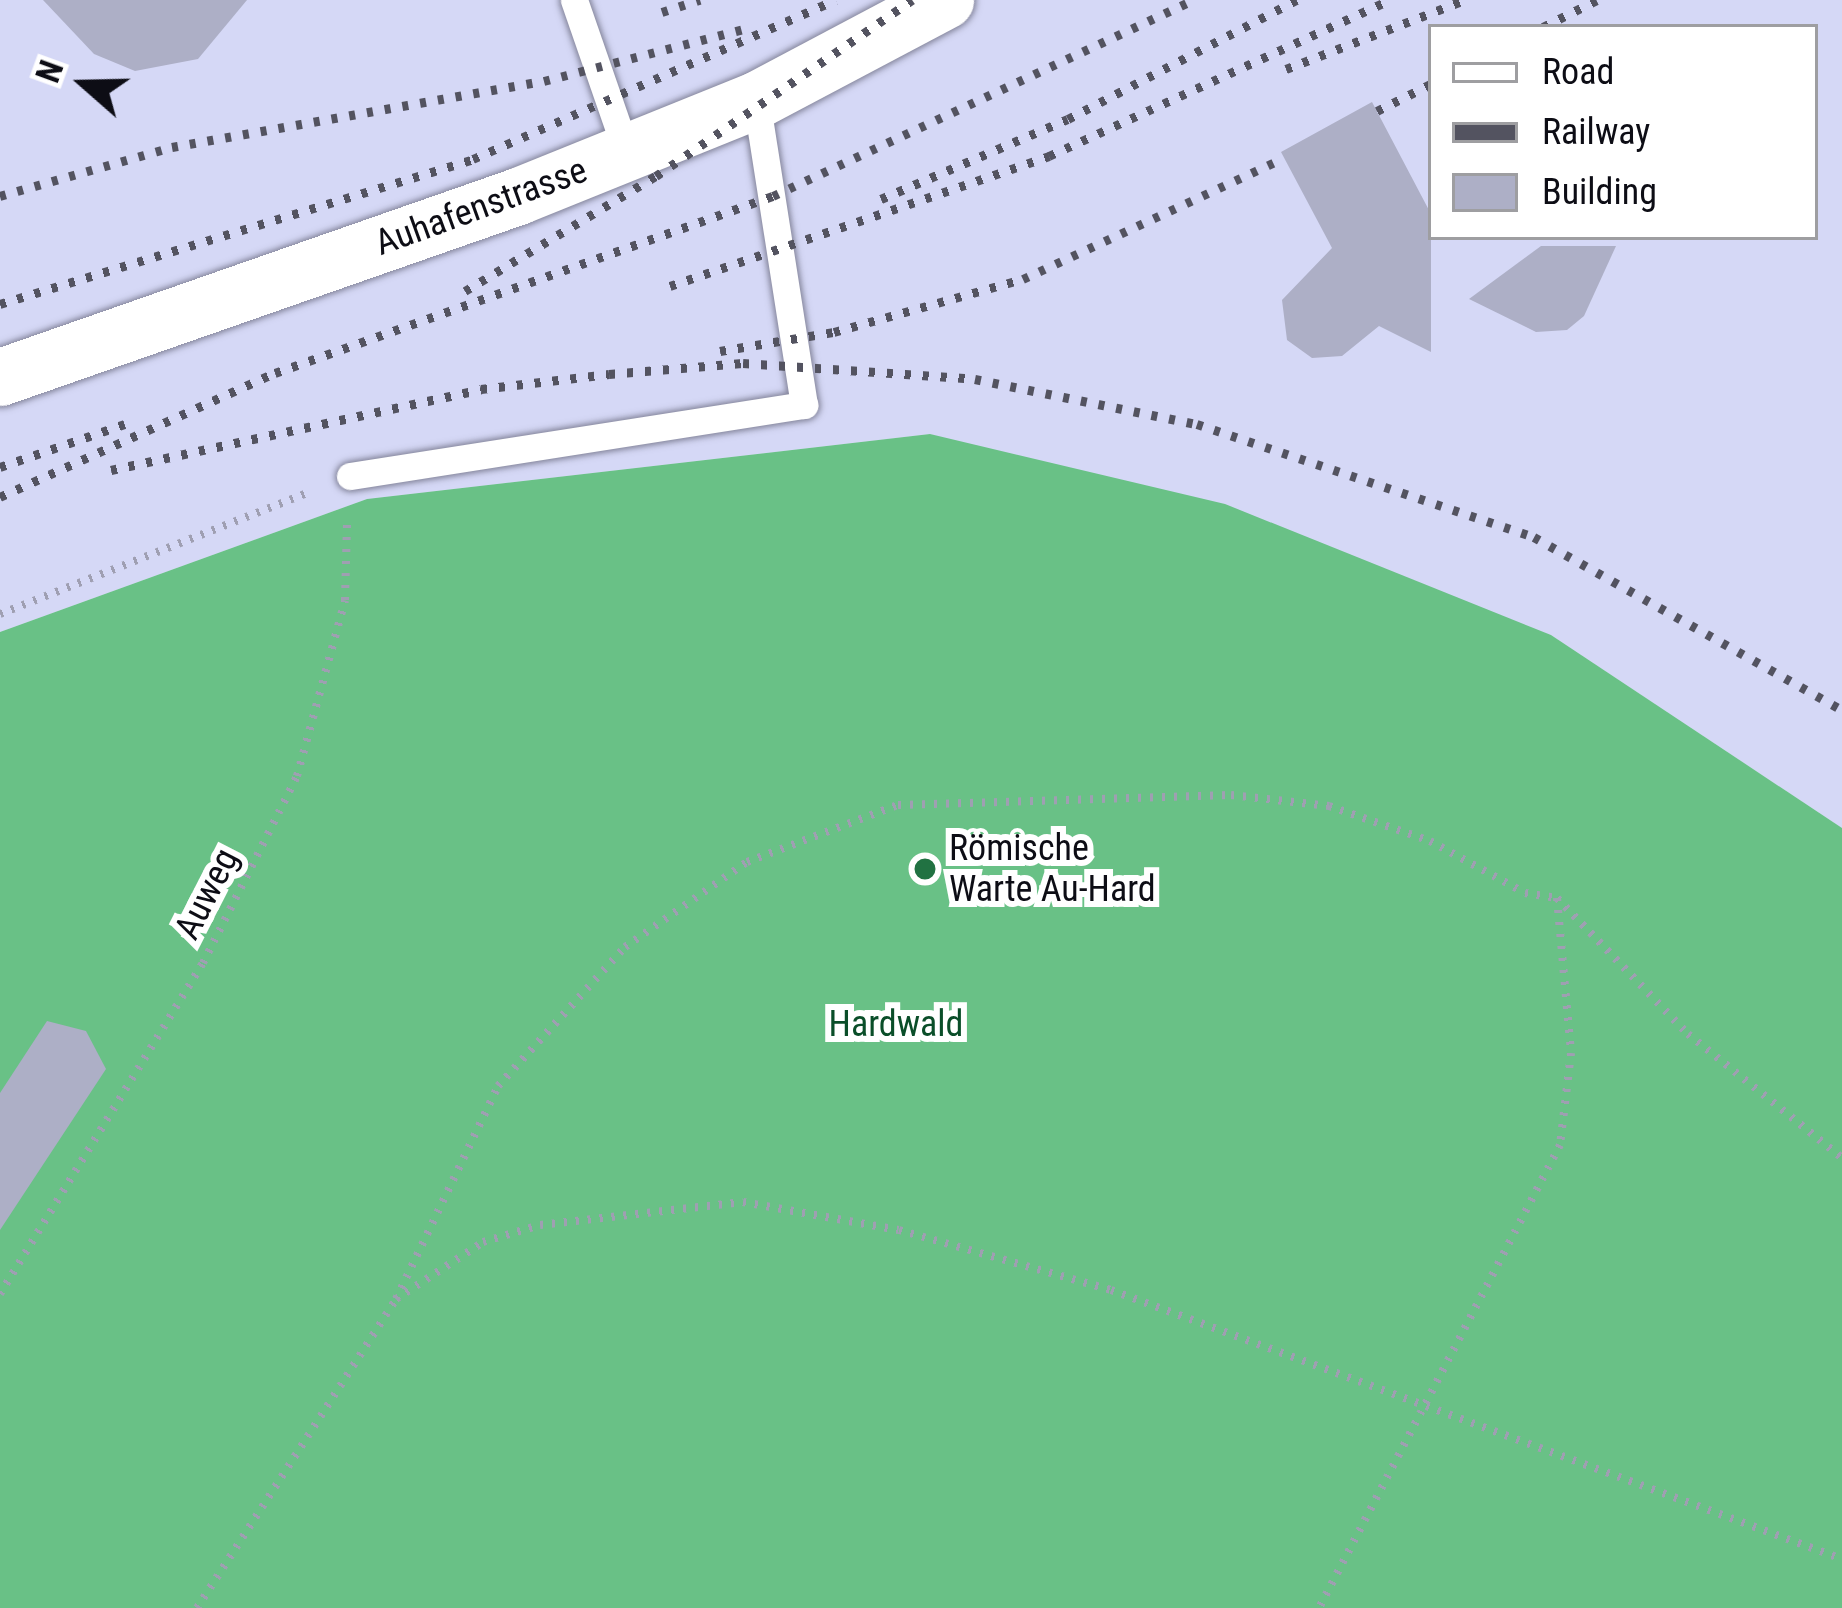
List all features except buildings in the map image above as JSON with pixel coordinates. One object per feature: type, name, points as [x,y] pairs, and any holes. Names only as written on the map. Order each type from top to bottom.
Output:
[{"type":"street","name":"Auhafenstrasse","points":[[0,377],[627,153],[757,100],[945,0]]},
{"type":"lane","points":[[574,0],[627,153]]},
{"type":"lane","points":[[350,476],[804,405],[757,100]]},
{"type":"path","points":[[0,614],[350,476]]},
{"type":"path","name":"Auweg","points":[[0,1294],[202,963],[298,776],[345,600],[350,476]]},
{"type":"path","points":[[197,1608],[396,1299],[498,1086],[625,947],[748,862],[898,805],[1231,795],[1329,806],[1430,842],[1525,893],[1557,898],[1688,1034],[1842,1158]]},
{"type":"path","points":[[1319,1608],[1428,1413],[1469,1308],[1560,1145],[1571,1052],[1557,898]]},
{"type":"path","points":[[396,1299],[483,1242],[540,1226],[742,1202],[899,1230],[1111,1291],[1428,1413],[1842,1559]]},
{"type":"shaded area","points":[[0,0],[1842,0],[1842,828],[1551,635],[930,434],[367,499],[0,632]]},
{"type":"green space","name":"Hardwald","points":[[930,434],[1225,504],[1551,635],[1842,828],[1842,1608],[0,1608],[0,632],[367,499]]},
{"type":"railway","points":[[662,12],[700,0]]},
{"type":"railway","points":[[0,304],[473,159],[836,0]]},
{"type":"railway","points":[[465,291],[656,176],[912,0]]},
{"type":"railway","points":[[0,497],[275,373],[773,196],[1194,0]]},
{"type":"railway","points":[[881,199],[1068,119],[1297,0]]},
{"type":"railway","points":[[670,286],[1049,156],[1390,0]]},
{"type":"railway","points":[[1286,69],[1465,0]]},
{"type":"railway","points":[[1549,24],[1597,0]]},
{"type":"railway","points":[[0,196],[172,147],[544,81],[744,29]]},
{"type":"railway","points":[[1377,111],[1428,86]]},
{"type":"railway","points":[[720,351],[834,332],[1023,279],[1284,158]]},
{"type":"railway","points":[[111,470],[481,389],[609,374],[743,363],[975,379],[1197,424],[1534,537],[1842,710]]},
{"type":"railway","points":[[0,467],[125,424]]},
{"type":"place","name":"Römische Warte Au-Hard","points":[[925,869]]}]
